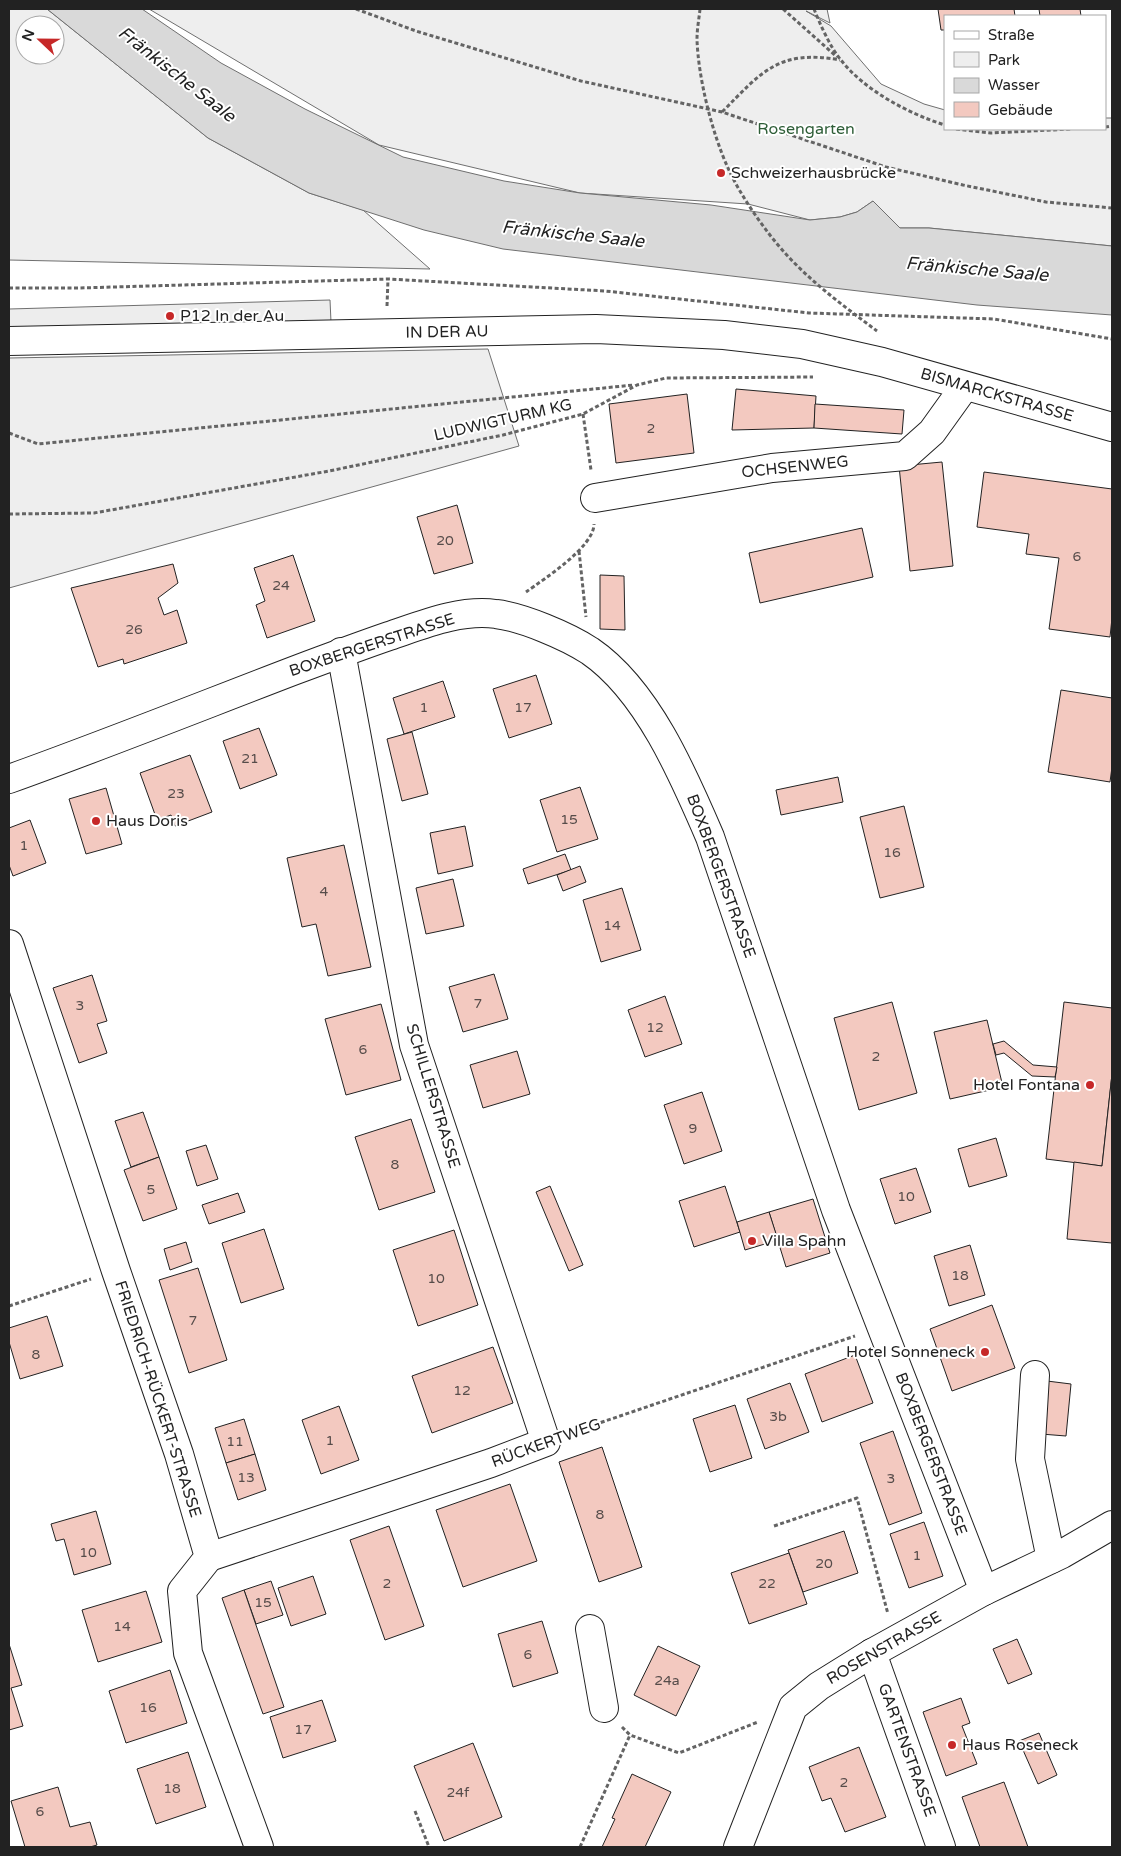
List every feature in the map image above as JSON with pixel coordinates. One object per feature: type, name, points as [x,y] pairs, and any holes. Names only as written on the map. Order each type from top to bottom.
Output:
[{"type":"street","name":"IN DER AU","points":[[9,341],[596,329],[724,335],[802,344],[882,362]]},
{"type":"street","name":"BISMARCKSTRASSE","points":[[882,362],[1112,427]]},
{"type":"street","name":"OCHSENWEG","points":[[595,498],[772,468],[905,456],[932,432],[965,386]]},
{"type":"street","name":"BOXBERGERSTRASSE","points":[[9,779],[341,652],[400,632],[460,615],[495,614],[528,622],[589,650],[621,678],[647,713],[686,782],[710,837],[836,1210],[984,1591]]},
{"type":"street","name":"SCHILLERSTRASSE","points":[[341,652],[414,1045],[546,1442]]},
{"type":"street","name":"FRIEDRICH-RÜCKERT-STRASSE","points":[[9,944],[116,1271],[179,1454],[210,1557]]},
{"type":"street","points":[[1035,1375],[1030,1460],[1051,1560]]},
{"type":"street","name":"RÜCKERTWEG","points":[[210,1557],[546,1442]]},
{"type":"street","name":"ROSENSTRASSE","points":[[738,1847],[793,1707],[818,1686],[872,1653],[984,1591],[1051,1560],[1112,1525]]},
{"type":"street","points":[[210,1557],[182,1591],[188,1653],[259,1847]]},
{"type":"street","points":[[590,1629],[604,1708]]},
{"type":"street","name":"GARTENSTRASSE","points":[[872,1653],[941,1847]]},
{"type":"path","points":[[356,9],[416,31],[581,81],[722,112],[896,169],[1046,202],[1112,208]]},
{"type":"path","points":[[700,9],[697,39],[702,79],[709,109],[728,168],[748,204],[784,252],[825,292],[878,331]]},
{"type":"path","points":[[783,9],[861,81],[882,96],[930,121],[944,125]]},
{"type":"path","points":[[814,9],[840,60]]},
{"type":"path","points":[[722,112],[758,76],[776,64],[796,58],[818,56],[840,60]]},
{"type":"path","points":[[965,130],[991,133],[1051,130]]},
{"type":"path","points":[[9,288],[80,288],[388,279],[605,291],[809,313],[994,320],[1112,339]]},
{"type":"path","points":[[809,313],[826,320]]},
{"type":"path","name":"LUDWIGTURM KG","points":[[9,514],[94,512],[329,471],[503,435],[583,414],[637,385],[666,378],[820,377]]},
{"type":"path","points":[[9,433],[38,444],[637,385]]},
{"type":"path","points":[[521,595],[551,575],[579,550],[594,530],[595,498],[583,414]]},
{"type":"path","points":[[579,550],[589,650]]},
{"type":"path","points":[[9,1306],[116,1271]]},
{"type":"path","name":"RÜCKERTWEG","points":[[546,1442],[881,1327]]},
{"type":"path","points":[[774,1526],[857,1498],[896,1641]]},
{"type":"path","points":[[604,1708],[630,1735],[679,1754],[793,1707]]},
{"type":"path","points":[[580,1847],[630,1735]]},
{"type":"path","points":[[414,1811],[429,1847]]},
{"type":"green space","points":[[9,9],[47,9],[54,15],[15,15],[15,65],[65,65],[65,23],[208,138],[309,193],[363,210],[430,269],[9,260]]},
{"type":"green space","name":"Rosengarten","points":[[149,9],[827,9],[830,23],[806,11],[831,26],[881,84],[924,104],[944,110],[944,130],[1106,130],[1106,118],[1112,118],[1112,246],[929,228],[900,228],[873,201],[857,212],[840,217],[810,220],[748,204],[580,193],[379,145]]},
{"type":"green space","points":[[488,349],[519,446],[9,588],[9,358]]},
{"type":"shaded area","name":"P12 In der Au","points":[[330,300],[331,322],[9,332],[9,309]]},
{"type":"water","name":"Fränkische Saale","points":[[47,9],[142,9],[221,63],[305,109],[403,157],[504,181],[580,193],[711,205],[810,220],[840,217],[857,212],[873,201],[900,228],[929,228],[1112,246],[1112,315],[977,305],[503,249],[424,230],[309,193],[208,138],[65,23],[65,15],[54,15]]},
{"type":"building","points":[[938,9],[1014,9],[1015,15],[944,15],[944,30],[941,30]]},
{"type":"building","points":[[1039,9],[1080,9],[1081,15],[1040,15]]},
{"type":"building","points":[[736,389],[816,396],[814,428],[732,430]]},
{"type":"building","points":[[687,394],[694,453],[616,463],[609,404]]},
{"type":"building","points":[[815,404],[904,410],[902,434],[814,428]]},
{"type":"building","points":[[942,462],[953,566],[910,571],[899,466]]},
{"type":"building","points":[[984,472],[1112,489],[1112,618],[1110,637],[1049,629],[1059,558],[1026,554],[1029,534],[977,527]]},
{"type":"building","points":[[457,505],[473,563],[434,574],[417,517]]},
{"type":"building","points":[[862,528],[873,577],[760,603],[749,553]]},
{"type":"building","points":[[293,555],[315,621],[267,638],[256,605],[265,601],[254,568]]},
{"type":"building","points":[[173,564],[178,583],[158,598],[164,615],[177,610],[187,643],[124,664],[123,659],[98,667],[71,588]]},
{"type":"building","points":[[600,575],[624,576],[625,630],[600,629]]},
{"type":"building","points":[[536,675],[552,724],[509,738],[493,689]]},
{"type":"building","points":[[443,681],[455,717],[404,734],[393,698]]},
{"type":"building","points":[[1061,690],[1112,698],[1112,767],[1110,782],[1048,772]]},
{"type":"building","points":[[259,728],[277,775],[240,789],[223,741]]},
{"type":"building","points":[[412,732],[428,794],[402,801],[387,739]]},
{"type":"building","points":[[190,755],[212,812],[175,826],[171,815],[157,820],[140,773]]},
{"type":"building","points":[[838,777],[843,802],[781,815],[776,790]]},
{"type":"building","points":[[580,787],[598,839],[557,852],[540,800]]},
{"type":"building","name":"Haus Doris","points":[[106,788],[122,844],[86,854],[69,799]]},
{"type":"building","points":[[904,806],[924,887],[880,898],[860,817]]},
{"type":"building","points":[[30,820],[46,863],[13,876],[9,865],[9,828]]},
{"type":"building","points":[[465,826],[473,866],[438,874],[430,833]]},
{"type":"building","points":[[344,845],[371,967],[328,976],[316,924],[302,927],[287,858]]},
{"type":"building","points":[[565,854],[571,870],[528,884],[523,869]]},
{"type":"building","points":[[580,866],[586,882],[563,891],[557,875]]},
{"type":"building","points":[[453,879],[464,926],[426,934],[416,888]]},
{"type":"building","points":[[622,888],[641,950],[601,962],[583,900]]},
{"type":"building","points":[[494,974],[508,1019],[463,1032],[449,987]]},
{"type":"building","points":[[92,975],[107,1021],[97,1024],[107,1053],[79,1063],[53,988]]},
{"type":"building","points":[[665,996],[682,1044],[645,1057],[628,1010]]},
{"type":"building","points":[[892,1002],[917,1093],[859,1110],[834,1018]]},
{"type":"building","points":[[1064,1002],[1112,1008],[1112,1074],[1102,1166],[1046,1159]]},
{"type":"building","points":[[381,1004],[401,1080],[346,1095],[325,1019]]},
{"type":"building","points":[[987,1020],[1003,1087],[950,1099],[934,1032]]},
{"type":"building","points":[[1004,1041],[1033,1065],[1057,1067],[1055,1077],[1032,1076],[1004,1053],[996,1055],[993,1044]]},
{"type":"building","points":[[517,1051],[530,1094],[483,1108],[470,1065]]},
{"type":"building","points":[[1112,1074],[1112,1243],[1067,1239],[1074,1162],[1102,1166]]},
{"type":"building","points":[[702,1092],[722,1151],[684,1164],[664,1105]]},
{"type":"building","points":[[143,1112],[159,1157],[131,1167],[115,1121]]},
{"type":"building","points":[[411,1119],[435,1192],[379,1210],[355,1137]]},
{"type":"building","points":[[996,1138],[1007,1176],[969,1187],[958,1149]]},
{"type":"building","points":[[206,1145],[218,1179],[197,1186],[186,1151]]},
{"type":"building","points":[[159,1157],[177,1209],[143,1221],[124,1170]]},
{"type":"building","points":[[916,1168],[931,1212],[895,1224],[880,1179]]},
{"type":"building","points":[[550,1186],[583,1265],[569,1271],[536,1192]]},
{"type":"building","points":[[725,1186],[740,1232],[694,1247],[679,1201]]},
{"type":"building","points":[[238,1193],[245,1212],[209,1224],[202,1205]]},
{"type":"building","points":[[813,1199],[830,1253],[786,1267],[769,1212]]},
{"type":"building","points":[[769,1212],[778,1240],[745,1250],[737,1222]]},
{"type":"building","points":[[264,1229],[284,1289],[241,1303],[222,1243]]},
{"type":"building","points":[[454,1230],[478,1305],[418,1326],[393,1250]]},
{"type":"building","points":[[186,1242],[192,1262],[170,1270],[164,1249]]},
{"type":"building","points":[[970,1245],[985,1295],[949,1306],[934,1256]]},
{"type":"building","points":[[198,1268],[227,1360],[189,1373],[159,1280]]},
{"type":"building","points":[[992,1305],[1015,1368],[952,1391],[930,1329]]},
{"type":"building","points":[[47,1316],[63,1366],[20,1379],[9,1342],[9,1328]]},
{"type":"building","points":[[493,1347],[513,1403],[432,1433],[412,1376]]},
{"type":"building","points":[[855,1355],[873,1403],[822,1422],[805,1374]]},
{"type":"building","points":[[1047,1381],[1071,1384],[1066,1436],[1041,1434]]},
{"type":"building","points":[[790,1383],[809,1432],[765,1449],[747,1399]]},
{"type":"building","points":[[735,1405],[752,1458],[710,1472],[693,1419]]},
{"type":"building","points":[[339,1406],[359,1460],[321,1474],[302,1420]]},
{"type":"building","points":[[244,1419],[255,1454],[226,1463],[215,1428]]},
{"type":"building","points":[[893,1431],[922,1513],[889,1525],[860,1443]]},
{"type":"building","points":[[602,1447],[642,1567],[599,1582],[559,1462]]},
{"type":"building","points":[[255,1454],[266,1490],[238,1500],[226,1463]]},
{"type":"building","points":[[510,1484],[537,1561],[463,1587],[436,1510]]},
{"type":"building","points":[[96,1511],[111,1564],[74,1575],[64,1539],[56,1541],[51,1524]]},
{"type":"building","points":[[924,1522],[943,1576],[909,1588],[890,1534]]},
{"type":"building","points":[[389,1526],[424,1626],[385,1640],[350,1540]]},
{"type":"building","points":[[844,1531],[858,1573],[803,1592],[788,1550]]},
{"type":"building","points":[[789,1553],[807,1604],[749,1624],[731,1573]]},
{"type":"building","points":[[313,1576],[326,1614],[291,1626],[278,1588]]},
{"type":"building","points":[[271,1581],[283,1615],[256,1624],[244,1590]]},
{"type":"building","points":[[244,1590],[284,1707],[263,1714],[222,1598]]},
{"type":"building","points":[[146,1591],[162,1642],[98,1662],[82,1610]]},
{"type":"building","points":[[542,1621],[558,1673],[513,1687],[498,1634]]},
{"type":"building","points":[[1017,1639],[1032,1674],[1008,1684],[993,1649]]},
{"type":"building","points":[[9,1644],[22,1685],[11,1688],[23,1726],[9,1730]]},
{"type":"building","points":[[658,1646],[700,1666],[676,1716],[634,1695]]},
{"type":"building","points":[[170,1670],[187,1723],[126,1743],[109,1691]]},
{"type":"building","name":"Haus Roseneck","points":[[961,1698],[970,1723],[962,1726],[977,1764],[946,1776],[923,1712]]},
{"type":"building","points":[[322,1700],[336,1741],[283,1758],[270,1717]]},
{"type":"building","points":[[1039,1733],[1057,1775],[1038,1784],[1019,1741]]},
{"type":"building","points":[[473,1743],[502,1817],[444,1841],[414,1766]]},
{"type":"building","points":[[859,1747],[886,1817],[845,1832],[831,1798],[822,1801],[809,1767]]},
{"type":"building","points":[[188,1752],[206,1807],[156,1824],[137,1769]]},
{"type":"building","points":[[632,1774],[671,1792],[645,1847],[602,1847],[615,1819],[612,1818]]},
{"type":"building","points":[[1004,1782],[1028,1847],[980,1847],[962,1797]]},
{"type":"building","points":[[58,1787],[70,1827],[90,1822],[97,1845],[90,1847],[25,1847],[11,1801]]},
{"type":"place","name":"Schweizerhausbrücke","points":[[721,173]]},
{"type":"place","name":"P12 In der Au","points":[[170,316]]},
{"type":"place","name":"Haus Doris","points":[[96,821]]},
{"type":"place","name":"Hotel Fontana","points":[[1090,1085]]},
{"type":"place","name":"Villa Spahn","points":[[752,1241]]},
{"type":"place","name":"Hotel Sonneneck","points":[[985,1352]]},
{"type":"place","name":"Haus Roseneck","points":[[952,1745]]}]
